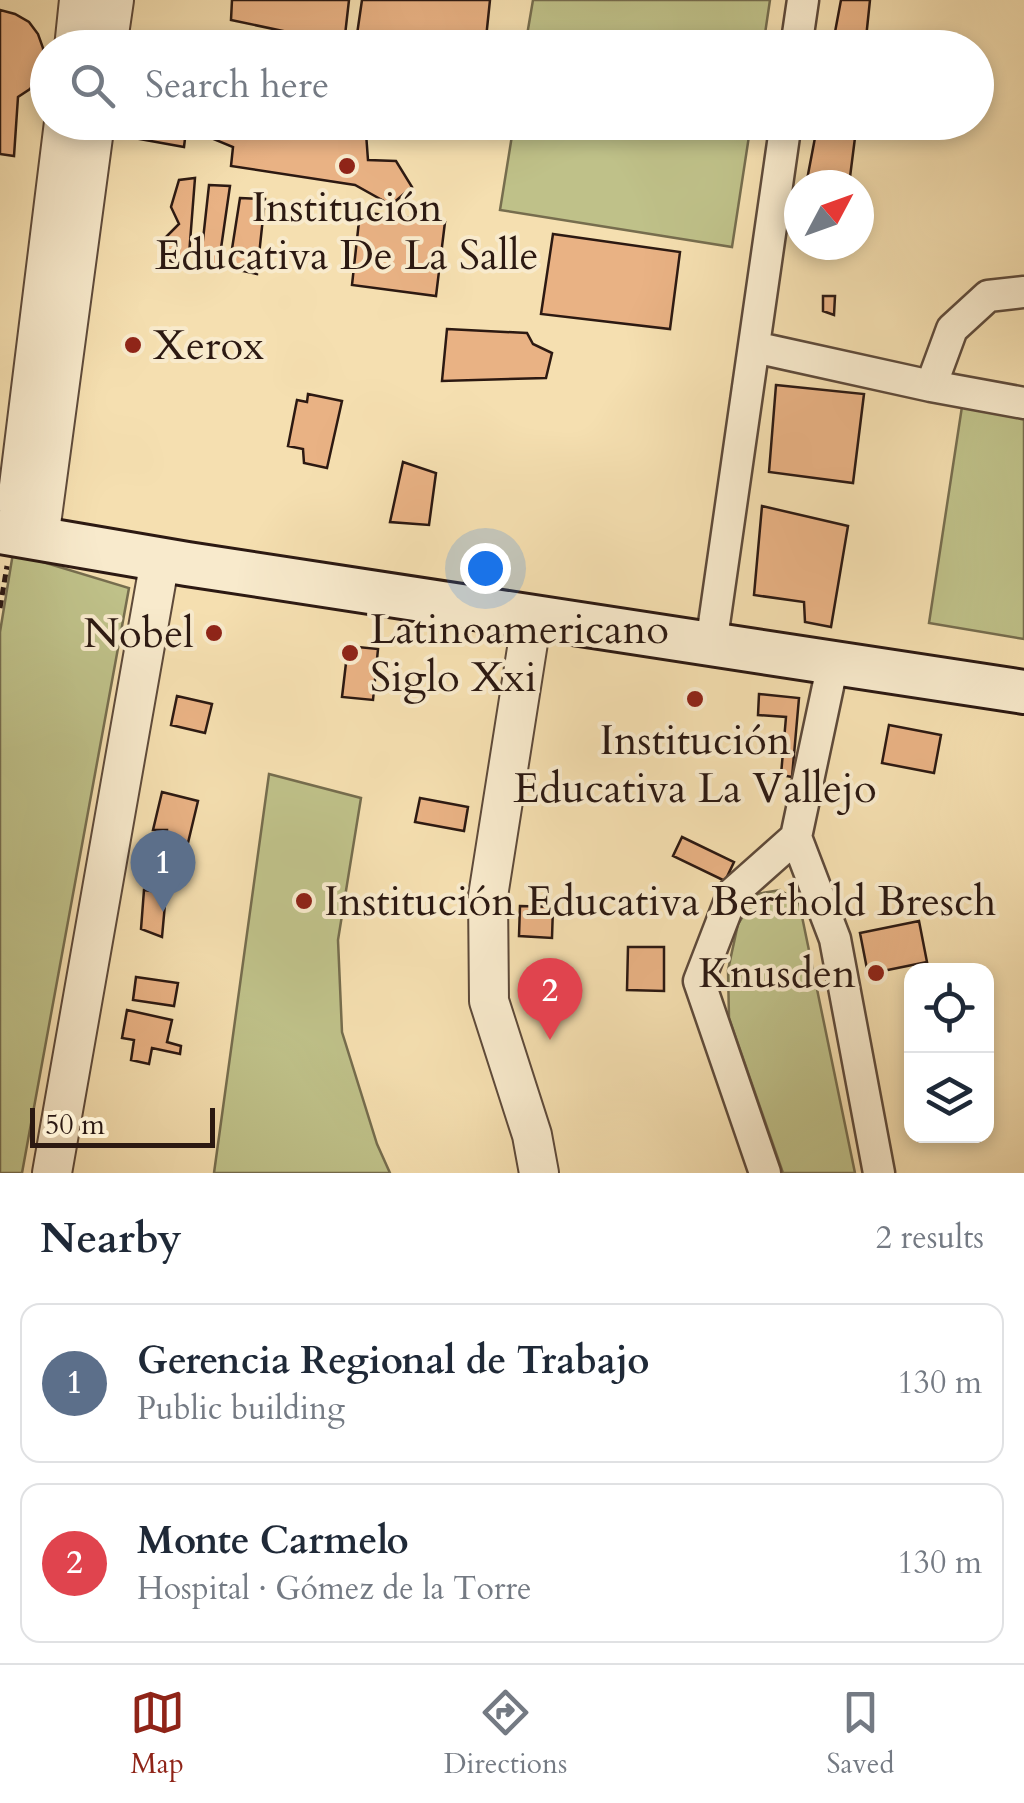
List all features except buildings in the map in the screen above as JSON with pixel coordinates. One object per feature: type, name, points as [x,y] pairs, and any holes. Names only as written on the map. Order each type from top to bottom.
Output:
[{"type":"main road","points":[[17,535],[1024,692]]},
{"type":"street","points":[[76,30],[80,0]]},
{"type":"street","points":[[110,30],[114,0]]},
{"type":"street","points":[[799,30],[803,0]]},
{"type":"street","points":[[49,359],[63,140]]},
{"type":"street","points":[[17,535],[92,140]]},
{"type":"street","points":[[711,644],[783,140]]},
{"type":"street","points":[[930,386],[952,329],[988,296],[1024,292]]},
{"type":"street","points":[[754,347],[1024,404]]},
{"type":"street","points":[[52,1173],[160,560]]},
{"type":"street","points":[[532,617],[488,896],[488,1001],[532,1134],[538,1173]]},
{"type":"street","points":[[833,663],[796,836],[835,939],[879,1173]]},
{"type":"street","points":[[765,1173],[699,981],[734,893],[796,836]]},
{"type":"path","points":[[0,608],[17,535]]},
{"type":"green space","points":[[533,0],[770,0],[766,30],[528,30]]},
{"type":"green space","points":[[511,140],[748,140],[732,247],[500,210]]},
{"type":"green space","points":[[963,400],[1024,410],[1024,639],[929,623]]},
{"type":"green space","points":[[13,553],[129,588],[22,1173],[0,1173],[0,632]]},
{"type":"green space","points":[[269,774],[361,798],[338,940],[342,1032],[390,1173],[214,1173]]},
{"type":"green space","points":[[780,890],[799,902],[855,1173],[783,1173],[729,1018],[728,970],[738,924],[757,894]]},
{"type":"place","name":"Institución Educativa De La Salle","points":[[347,166]]},
{"type":"place","name":"Xerox","points":[[133,345]]},
{"type":"place","name":"Nobel","points":[[214,633]]},
{"type":"place","name":"Latinoamericano Siglo Xxi","points":[[350,653]]},
{"type":"place","name":"Institución Educativa La Vallejo","points":[[695,699]]},
{"type":"place","name":"Institución Educativa Berthold Bresch","points":[[304,901]]},
{"type":"place","name":"Gerencia Regional de Trabajo","points":[[163,912]]},
{"type":"place","name":"Knusden","points":[[876,973]]},
{"type":"place","name":"Monte Carmelo","points":[[550,1040]]}]
